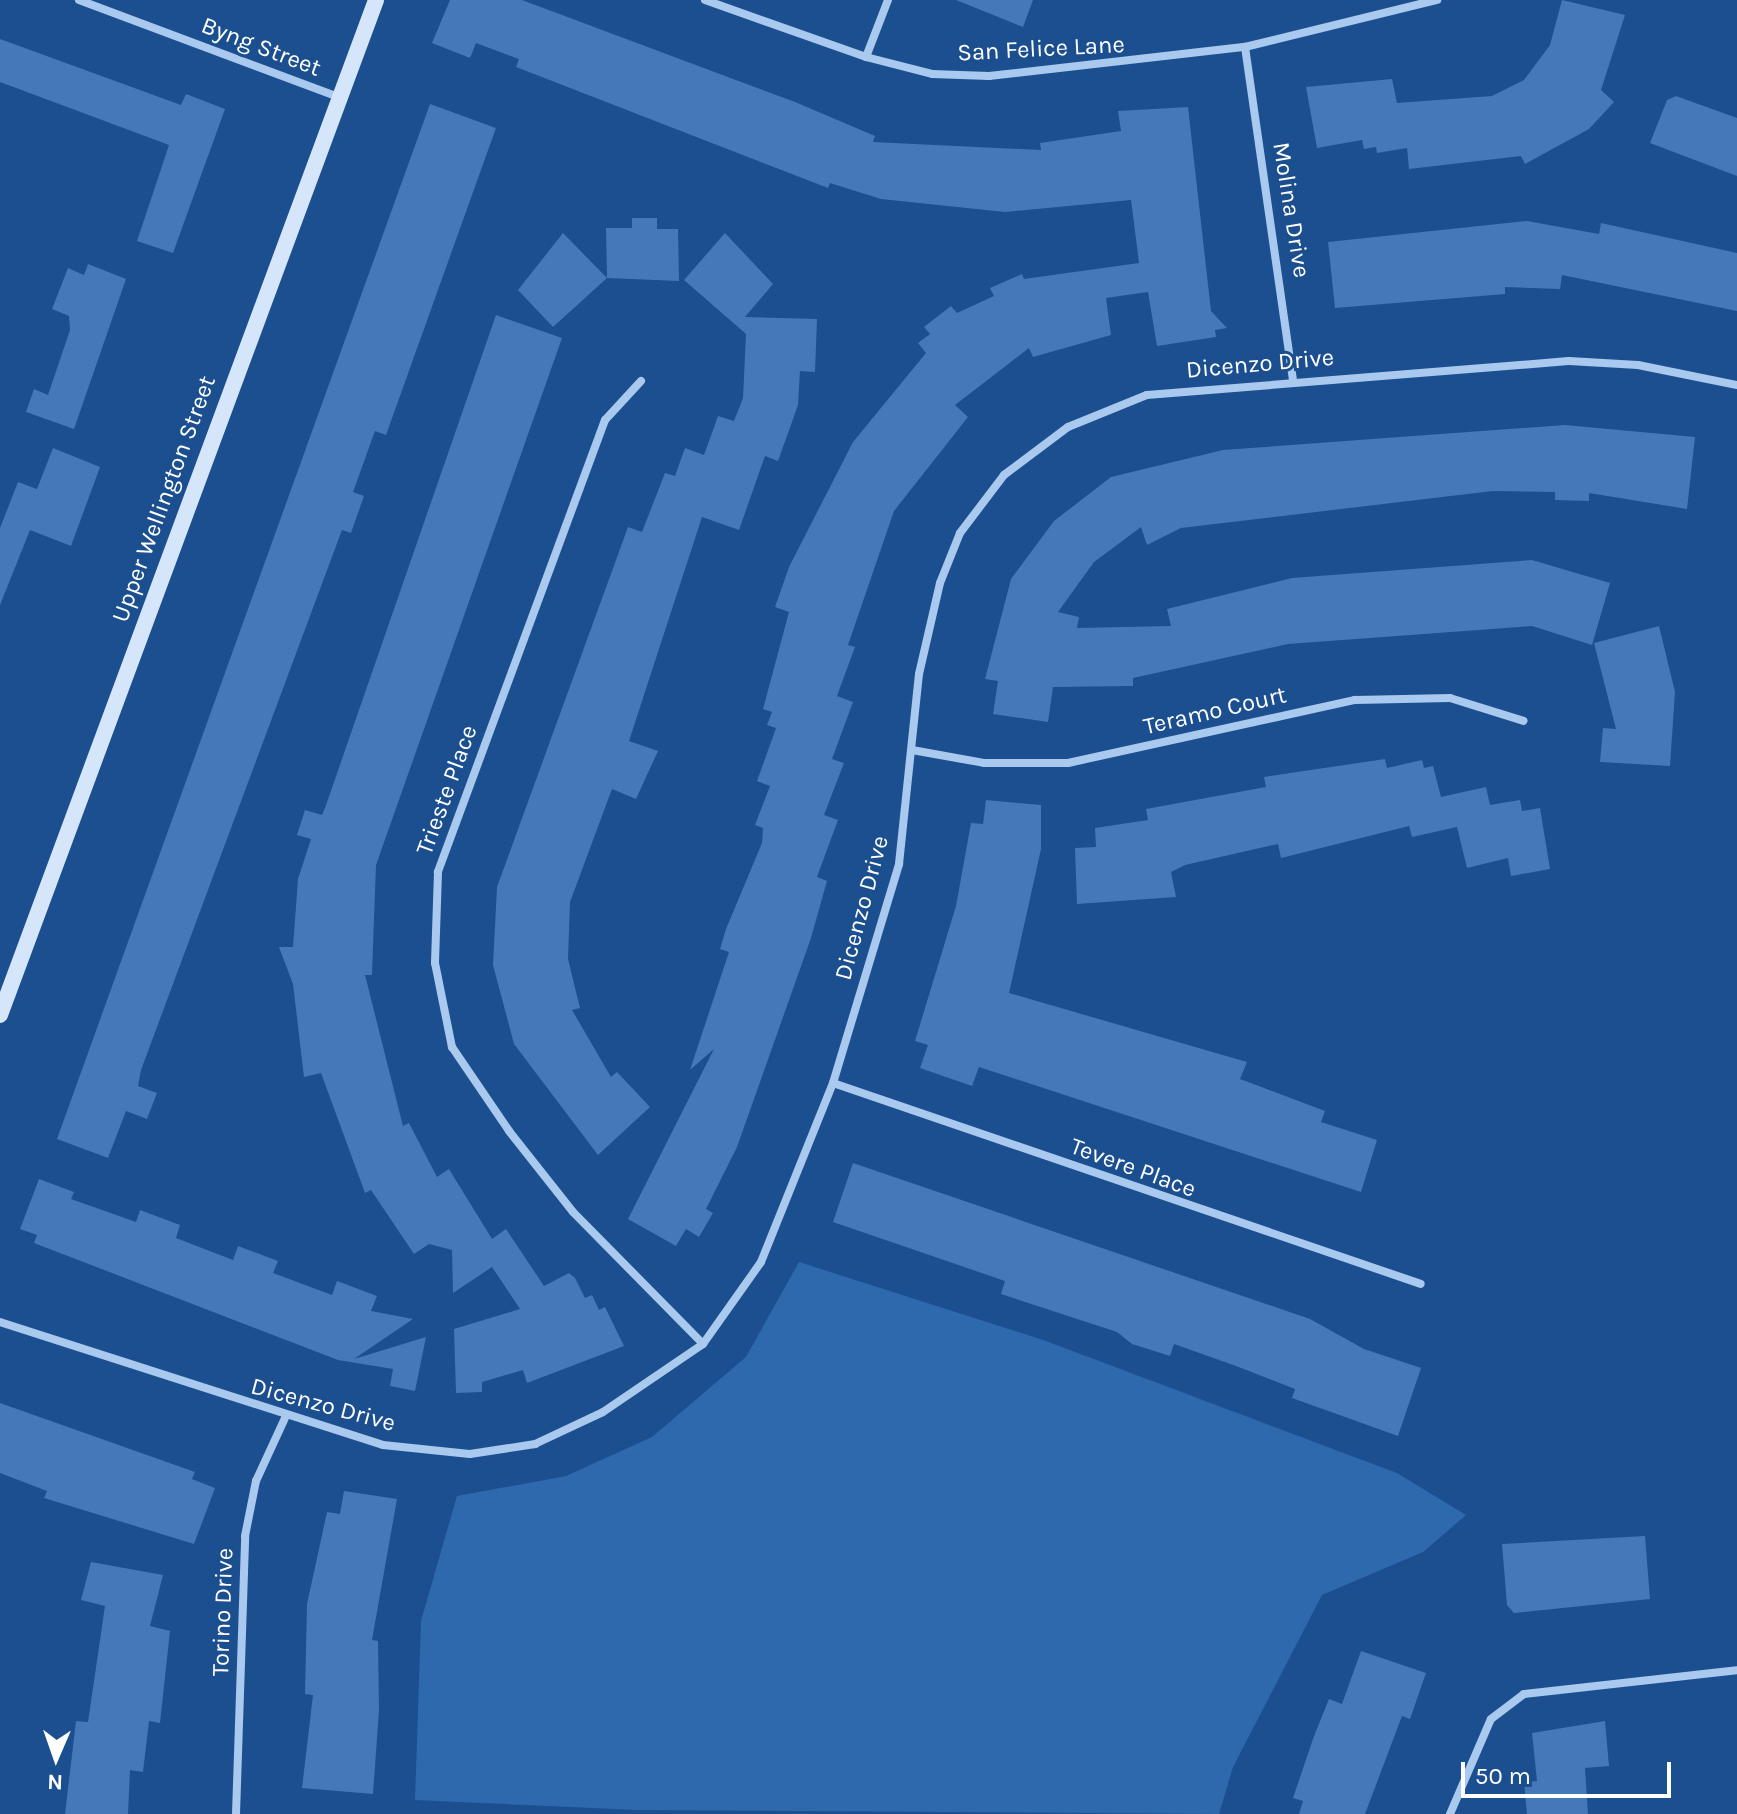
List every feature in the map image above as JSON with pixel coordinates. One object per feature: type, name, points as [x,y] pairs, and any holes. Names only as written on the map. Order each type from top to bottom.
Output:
[{"type":"main road","name":"Upper Wellington Street","points":[[0,1015],[376,0]]},
{"type":"street","name":"Byng Street","points":[[79,0],[338,97]]},
{"type":"street","name":"San Felice Lane","points":[[705,0],[866,57],[932,74],[989,76],[1245,47],[1437,0]]},
{"type":"street","points":[[866,57],[888,0]]},
{"type":"street","name":"Molina Drive","points":[[1245,47],[1293,379]]},
{"type":"street","name":"Dicenzo Drive","points":[[0,1322],[285,1418],[397,1447],[470,1454],[535,1444],[603,1412],[703,1344],[761,1262],[833,1083],[899,864],[912,750],[940,583],[960,533],[1004,475],[1068,427],[1147,395],[1293,379],[1569,361],[1638,365],[1737,385]]},
{"type":"street","name":"Trieste Place","points":[[641,381],[605,420],[438,872],[435,963],[452,1047],[509,1131],[573,1212],[703,1344]]},
{"type":"street","name":"Teramo Court","points":[[912,750],[984,763],[1053,765],[1355,700],[1450,698],[1524,721]]},
{"type":"street","name":"Tevere Place","points":[[833,1083],[1421,1284]]},
{"type":"street","name":"Torino Drive","points":[[236,1814],[245,1536],[256,1481],[285,1418]]},
{"type":"street","points":[[1450,1814],[1491,1719],[1524,1694],[1737,1670]]},
{"type":"shaded area","points":[[799,1262],[1043,1340],[1397,1473],[1466,1515],[1423,1552],[1322,1595],[1233,1767],[1219,1814],[637,1810],[415,1800],[421,1621],[457,1496],[566,1476],[652,1437],[746,1357]]},
{"type":"building","points":[[450,0],[522,0],[795,102],[875,136],[873,142],[1041,150],[1040,143],[1121,131],[1118,111],[1188,107],[1211,311],[1227,328],[1215,330],[1216,337],[1157,346],[1148,292],[1106,298],[1111,335],[1033,357],[1029,348],[955,405],[968,417],[894,511],[848,645],[855,647],[837,696],[853,702],[832,759],[844,763],[824,815],[838,820],[817,877],[827,881],[811,938],[737,1147],[706,1209],[713,1213],[699,1237],[686,1229],[676,1246],[628,1219],[714,1049],[690,1070],[729,952],[720,949],[726,929],[762,843],[763,828],[755,825],[770,786],[757,781],[776,728],[767,725],[772,712],[763,709],[789,612],[775,607],[789,567],[853,442],[926,353],[918,343],[930,334],[924,327],[951,306],[957,313],[994,296],[990,288],[1022,274],[1024,279],[1139,263],[1131,200],[1005,212],[881,199],[830,183],[828,188],[516,67],[519,59],[476,43],[470,58],[432,43]]},
{"type":"building","points":[[956,0],[1033,0],[1023,27]]},
{"type":"building","points":[[1562,0],[1625,15],[1601,90],[1614,102],[1589,129],[1525,164],[1521,156],[1409,169],[1407,148],[1377,153],[1376,147],[1364,149],[1362,140],[1317,148],[1306,87],[1392,79],[1397,103],[1492,96],[1524,80],[1550,45]]},
{"type":"building","points":[[0,39],[181,105],[186,94],[225,109],[173,253],[137,241],[169,145],[0,82]]},
{"type":"building","points":[[1676,96],[1737,118],[1737,176],[1650,143],[1667,100]]},
{"type":"building","points":[[430,104],[496,128],[386,435],[375,431],[353,492],[364,496],[351,533],[342,530],[141,1070],[138,1086],[157,1093],[147,1119],[126,1111],[108,1158],[57,1139]]},
{"type":"building","points":[[632,218],[657,218],[657,229],[678,229],[679,281],[607,278],[606,228],[632,228]]},
{"type":"building","points":[[1527,221],[1599,234],[1601,223],[1737,253],[1737,311],[1562,275],[1560,289],[1505,287],[1505,294],[1335,308],[1328,242]]},
{"type":"building","points":[[563,233],[607,278],[553,327],[518,290]]},
{"type":"building","points":[[725,233],[773,284],[745,317],[817,319],[815,372],[800,371],[798,405],[778,461],[765,456],[739,530],[702,517],[629,741],[658,751],[636,799],[612,789],[570,902],[568,959],[580,1008],[572,1010],[611,1077],[617,1072],[650,1107],[598,1155],[514,1044],[493,965],[497,887],[628,527],[642,532],[665,473],[675,476],[685,448],[704,455],[718,416],[734,421],[743,398],[746,334],[684,280]]},
{"type":"building","points":[[88,264],[126,279],[74,429],[26,412],[34,389],[48,395],[70,330],[69,316],[52,309],[68,268],[84,275]]},
{"type":"building","points":[[496,315],[562,338],[376,865],[372,975],[365,975],[403,1126],[409,1123],[437,1177],[449,1169],[492,1239],[506,1229],[544,1286],[569,1273],[575,1278],[585,1298],[592,1295],[599,1310],[605,1307],[624,1346],[527,1383],[523,1370],[482,1382],[482,1392],[456,1393],[454,1329],[520,1309],[492,1267],[453,1293],[452,1250],[429,1244],[414,1254],[371,1190],[365,1193],[321,1073],[304,1077],[293,984],[279,947],[293,947],[298,879],[311,839],[297,835],[305,810],[322,815],[325,808]]},
{"type":"building","points":[[1565,425],[1695,437],[1687,509],[1589,493],[1589,501],[1555,500],[1555,492],[1493,491],[1181,528],[1147,545],[1141,527],[1094,562],[1058,612],[1079,617],[1077,628],[1171,626],[1167,609],[1292,578],[1532,560],[1610,583],[1592,645],[1532,626],[1288,644],[1133,678],[1133,686],[1053,687],[1048,722],[993,714],[998,681],[985,679],[1011,579],[1054,521],[1111,477],[1223,450]]},
{"type":"building","points":[[53,448],[100,467],[71,546],[30,530],[0,605],[0,528],[18,482],[37,489]]},
{"type":"building","points":[[1659,626],[1675,692],[1670,766],[1600,762],[1603,728],[1616,729],[1594,643]]},
{"type":"building","points":[[1385,759],[1387,768],[1422,760],[1424,768],[1433,766],[1441,797],[1486,787],[1490,805],[1520,800],[1522,811],[1540,808],[1550,869],[1511,876],[1508,858],[1467,868],[1457,827],[1412,837],[1409,826],[1281,858],[1278,844],[1185,865],[1171,872],[1176,897],[1077,904],[1075,848],[1096,847],[1095,828],[1148,820],[1146,809],[1266,787],[1264,777]]},
{"type":"building","points":[[986,800],[1041,805],[1041,849],[1009,993],[1247,1062],[1240,1079],[1325,1111],[1321,1122],[1377,1140],[1361,1192],[979,1067],[972,1086],[920,1068],[928,1045],[915,1041],[956,906],[971,823],[983,824]]},
{"type":"building","points":[[853,1163],[1310,1319],[1364,1349],[1421,1368],[1398,1436],[1292,1398],[1295,1389],[1174,1344],[1170,1356],[1132,1344],[1117,1332],[1001,1294],[1005,1281],[833,1222]]},
{"type":"building","points":[[39,1179],[74,1192],[71,1199],[136,1222],[140,1210],[180,1225],[176,1238],[233,1260],[238,1246],[278,1261],[273,1273],[332,1295],[337,1281],[377,1296],[371,1311],[413,1319],[354,1359],[426,1337],[415,1391],[390,1386],[393,1369],[338,1360],[34,1243],[37,1235],[20,1229]]},
{"type":"building","points":[[0,1403],[195,1472],[192,1479],[215,1488],[194,1544],[44,1498],[47,1491],[0,1473]]},
{"type":"building","points":[[344,1491],[397,1499],[372,1640],[378,1641],[379,1710],[373,1794],[302,1788],[313,1695],[305,1694],[307,1604],[327,1512],[340,1514]]},
{"type":"building","points":[[1645,1536],[1650,1599],[1514,1613],[1507,1605],[1502,1544]]},
{"type":"building","points":[[91,1562],[163,1575],[150,1626],[170,1631],[160,1723],[149,1721],[143,1772],[130,1770],[128,1814],[65,1814],[76,1721],[88,1722],[105,1606],[81,1600]]},
{"type":"building","points":[[1361,1651],[1426,1673],[1410,1719],[1402,1716],[1365,1814],[1299,1814],[1303,1801],[1293,1798],[1314,1736],[1329,1699],[1342,1704]]},
{"type":"building","points":[[1605,1721],[1609,1766],[1585,1768],[1588,1814],[1527,1814],[1524,1782],[1537,1781],[1532,1733]]}]
